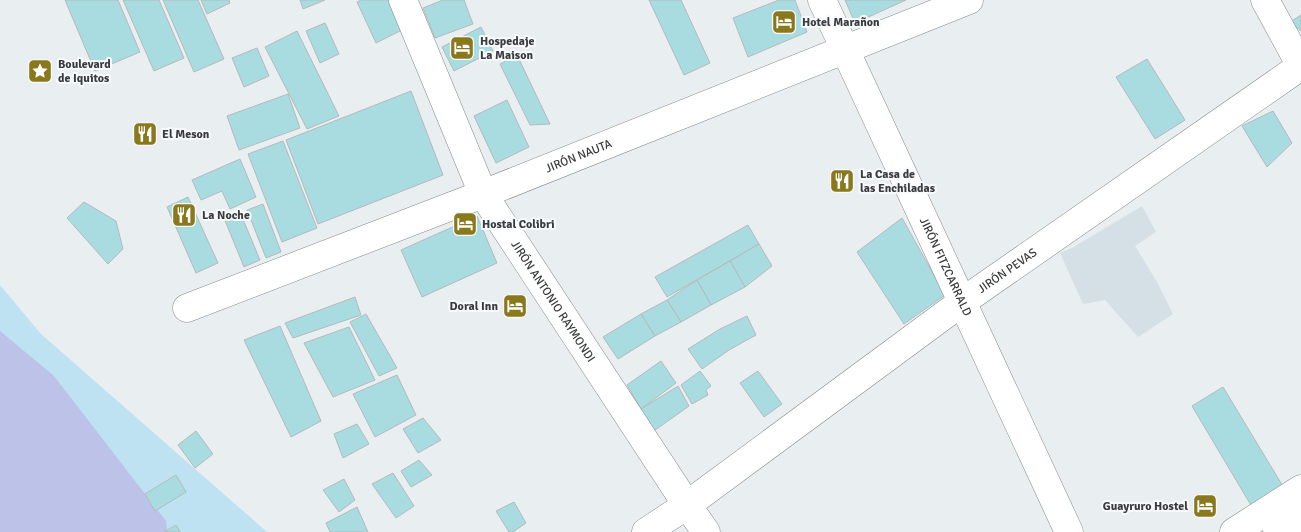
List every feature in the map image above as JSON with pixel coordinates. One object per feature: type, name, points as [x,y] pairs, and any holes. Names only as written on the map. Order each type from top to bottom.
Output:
[{"type":"street","name":"JIRÓN ANTONIO RAYMONDI","points":[[403,0],[483,194],[706,532]]},
{"type":"street","name":"JIRÓN FITZCARRALD","points":[[822,0],[1068,532]]},
{"type":"street","name":"JIRÓN NAUTA","points":[[187,308],[483,194],[969,0]]},
{"type":"street","points":[[1265,0],[1301,66]]},
{"type":"street","name":"JIRÓN PEVAS","points":[[646,532],[687,505],[962,302],[1301,66]]},
{"type":"street","points":[[1234,532],[1301,489]]},
{"type":"street","points":[[1277,532],[1301,516]]},
{"type":"shaded area","points":[[1142,206],[1156,232],[1135,246],[1157,282],[1173,314],[1138,337],[1105,300],[1083,304],[1060,253],[1072,248]]},
{"type":"shaded area","points":[[0,285],[41,334],[267,532],[0,532]]},
{"type":"shaded area","points":[[0,331],[54,376],[166,521],[167,532],[0,532]]},
{"type":"building","points":[[65,0],[118,0],[140,52],[95,71]]},
{"type":"building","points":[[123,0],[159,0],[184,58],[154,71]]},
{"type":"building","points":[[163,0],[198,0],[224,59],[194,72]]},
{"type":"building","points":[[201,0],[229,0],[230,3],[207,14]]},
{"type":"building","points":[[300,0],[325,0],[303,9]]},
{"type":"building","points":[[361,0],[394,0],[408,27],[376,43],[357,2]]},
{"type":"building","points":[[443,0],[464,0],[473,24],[435,38],[423,8]]},
{"type":"building","points":[[649,0],[681,0],[710,63],[684,75]]},
{"type":"building","points":[[779,0],[795,0],[807,32],[748,57],[733,18]]},
{"type":"building","points":[[845,0],[906,0],[855,23]]},
{"type":"building","points":[[1301,15],[1301,31],[1290,22]]},
{"type":"building","points":[[325,23],[339,54],[320,63],[306,31]]},
{"type":"building","points":[[481,27],[493,51],[454,71],[442,47]]},
{"type":"building","points":[[297,31],[339,116],[307,129],[265,47]]},
{"type":"building","points":[[257,48],[269,76],[244,87],[232,58]]},
{"type":"building","points":[[517,55],[550,124],[530,125],[500,64]]},
{"type":"building","points":[[1147,59],[1185,120],[1155,139],[1116,77]]},
{"type":"building","points":[[411,91],[443,175],[318,224],[286,140]]},
{"type":"building","points":[[288,94],[300,128],[239,150],[227,116]]},
{"type":"building","points":[[507,100],[529,147],[496,163],[474,116]]},
{"type":"building","points":[[1273,111],[1292,143],[1267,167],[1242,126]]},
{"type":"building","points":[[283,141],[317,228],[282,242],[248,154]]},
{"type":"building","points":[[240,159],[256,197],[230,209],[222,191],[201,200],[192,180]]},
{"type":"building","points":[[188,197],[218,263],[196,273],[167,207]]},
{"type":"building","points":[[84,202],[116,221],[123,249],[108,264],[67,218]]},
{"type":"building","points":[[263,204],[281,252],[266,258],[247,210]]},
{"type":"building","points":[[240,212],[260,260],[244,267],[224,218]]},
{"type":"building","points":[[477,216],[497,263],[422,297],[401,250]]},
{"type":"building","points":[[902,218],[945,295],[904,324],[857,252]]},
{"type":"building","points":[[748,225],[759,244],[667,297],[655,277]]},
{"type":"building","points":[[759,244],[772,266],[745,287],[730,261]]},
{"type":"building","points":[[730,261],[745,287],[711,305],[697,280]]},
{"type":"building","points":[[697,280],[711,305],[681,322],[667,300]]},
{"type":"building","points":[[355,297],[361,315],[293,338],[285,323]]},
{"type":"building","points":[[667,300],[681,322],[655,336],[641,314]]},
{"type":"building","points":[[366,314],[397,368],[379,376],[350,322]]},
{"type":"building","points":[[641,314],[655,336],[618,359],[603,337]]},
{"type":"building","points":[[747,316],[756,335],[729,350],[702,369],[688,349],[720,329]]},
{"type":"building","points":[[280,326],[321,421],[291,437],[244,340]]},
{"type":"building","points":[[349,327],[375,380],[333,397],[304,343]]},
{"type":"building","points":[[661,361],[676,383],[641,409],[627,385]]},
{"type":"building","points":[[700,371],[711,386],[706,390],[708,395],[692,404],[681,385]]},
{"type":"building","points":[[758,371],[782,404],[764,417],[740,383]]},
{"type":"building","points":[[397,375],[416,415],[375,437],[353,394]]},
{"type":"building","points":[[678,386],[689,406],[651,433],[641,409]]},
{"type":"building","points":[[1223,387],[1287,493],[1255,512],[1192,406]]},
{"type":"building","points":[[423,418],[441,440],[418,453],[403,429]]},
{"type":"building","points":[[357,424],[369,444],[343,458],[334,434]]},
{"type":"building","points":[[196,431],[213,454],[195,468],[178,445]]},
{"type":"building","points":[[419,460],[432,475],[411,487],[401,471]]},
{"type":"building","points":[[393,473],[414,506],[396,518],[372,484]]},
{"type":"building","points":[[176,475],[186,492],[155,511],[145,494]]},
{"type":"building","points":[[344,479],[355,500],[339,512],[323,490]]},
{"type":"building","points":[[514,502],[526,523],[513,532],[509,532],[496,511]]},
{"type":"building","points":[[357,507],[368,532],[330,532],[326,523]]},
{"type":"building","points":[[176,525],[180,532],[164,532]]},
{"type":"place","name":"Hotel Marañon","points":[[784,22]]},
{"type":"place","name":"Hospedaje La Maison","points":[[462,48]]},
{"type":"place","name":"Boulevard de Iquitos","points":[[40,71]]},
{"type":"place","name":"El Meson","points":[[145,134]]},
{"type":"place","name":"La Casa de las Enchiladas","points":[[842,181]]},
{"type":"place","name":"La Noche","points":[[184,215]]},
{"type":"place","name":"Hostal Colibri","points":[[465,224]]},
{"type":"place","name":"Doral Inn","points":[[515,306]]},
{"type":"place","name":"Guayruro Hostel","points":[[1205,506]]}]
